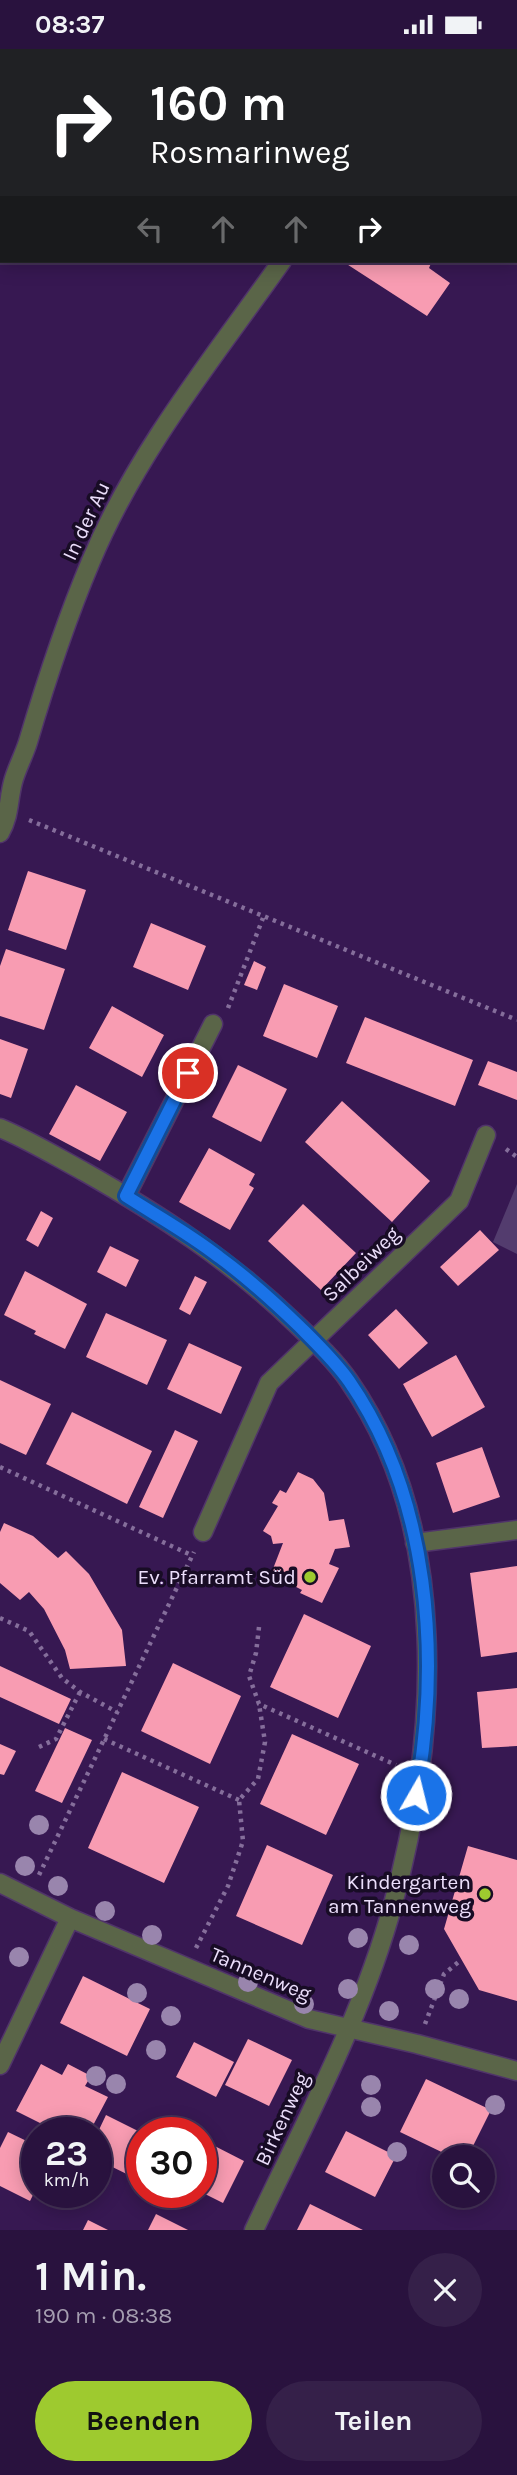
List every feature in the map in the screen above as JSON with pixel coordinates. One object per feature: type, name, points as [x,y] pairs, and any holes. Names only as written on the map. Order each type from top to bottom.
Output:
[{"type":"street","name":"In der Au","points":[[0,833],[8,819],[13,780],[20,767],[44,687],[90,562],[120,498],[149,449],[281,263]]},
{"type":"street","points":[[126,1196],[213,1024]]},
{"type":"street","name":"Birkenweg","points":[[0,1128],[126,1196],[219,1256],[314,1341],[348,1380],[379,1433],[400,1482],[415,1543],[427,1644],[426,1719],[410,1834],[392,1907],[350,2027],[254,2230]]},
{"type":"street","name":"Salbeiweg","points":[[203,1532],[269,1383],[459,1201],[486,1135]]},
{"type":"street","points":[[415,1543],[517,1530]]},
{"type":"street","name":"Tannenweg","points":[[0,1883],[69,1918],[309,2019],[350,2027],[517,2071]]},
{"type":"street","points":[[0,2065],[69,1918]]},
{"type":"path","points":[[10,803],[26,819],[45,828],[517,1020]]},
{"type":"path","points":[[213,1024],[229,1007],[263,918]]},
{"type":"path","points":[[0,1467],[192,1556],[28,1898]]},
{"type":"path","points":[[0,1618],[29,1631],[62,1678],[80,1692],[117,1712]]},
{"type":"path","points":[[186,1968],[228,1886],[243,1841],[239,1800],[258,1779],[265,1742],[259,1704],[249,1676],[256,1653],[259,1626]]},
{"type":"path","points":[[39,1747],[56,1739],[80,1692]]},
{"type":"path","points":[[259,1704],[420,1775]]},
{"type":"path","points":[[104,1739],[239,1800]]},
{"type":"path","points":[[430,2012],[444,1974],[461,1960]]},
{"type":"shaded area","points":[[517,1184],[517,1254],[493,1242]]},
{"type":"building","points":[[345,263],[431,263],[429,268],[450,283],[427,316]]},
{"type":"building","points":[[28,871],[86,890],[66,950],[8,930]]},
{"type":"building","points":[[151,923],[206,946],[188,990],[133,967]]},
{"type":"building","points":[[6,949],[65,969],[44,1030],[0,1016],[0,966]]},
{"type":"building","points":[[254,961],[266,967],[257,990],[244,985]]},
{"type":"building","points":[[284,984],[338,1006],[317,1058],[263,1036]]},
{"type":"building","points":[[112,1006],[164,1035],[142,1077],[89,1048]]},
{"type":"building","points":[[365,1017],[473,1060],[455,1106],[346,1063]]},
{"type":"building","points":[[0,1039],[28,1049],[11,1098],[0,1094]]},
{"type":"building","points":[[488,1061],[517,1072],[517,1100],[478,1085]]},
{"type":"building","points":[[238,1065],[287,1089],[261,1142],[212,1117]]},
{"type":"building","points":[[76,1085],[127,1112],[100,1161],[49,1134]]},
{"type":"building","points":[[342,1101],[430,1181],[392,1222],[305,1142]]},
{"type":"building","points":[[209,1148],[255,1174],[249,1185],[254,1188],[230,1230],[179,1202]]},
{"type":"building","points":[[303,1204],[356,1253],[321,1290],[268,1241]]},
{"type":"building","points":[[41,1211],[53,1218],[38,1247],[26,1240]]},
{"type":"building","points":[[480,1230],[499,1250],[458,1286],[440,1267]]},
{"type":"building","points":[[110,1246],[139,1260],[126,1287],[97,1272]]},
{"type":"building","points":[[25,1271],[87,1304],[65,1349],[4,1315]]},
{"type":"building","points":[[195,1276],[207,1282],[190,1315],[179,1309]]},
{"type":"building","points":[[396,1309],[428,1343],[399,1369],[368,1335]]},
{"type":"building","points":[[106,1313],[167,1340],[147,1385],[86,1357]]},
{"type":"building","points":[[189,1343],[242,1367],[221,1414],[167,1389]]},
{"type":"building","points":[[456,1355],[485,1407],[432,1437],[403,1384]]},
{"type":"building","points":[[0,1380],[51,1404],[26,1455],[0,1443]]},
{"type":"building","points":[[72,1412],[152,1451],[127,1504],[46,1464]]},
{"type":"building","points":[[175,1430],[198,1441],[163,1518],[139,1507]]},
{"type":"building","points":[[482,1447],[500,1497],[453,1513],[436,1463]]},
{"type":"building","points":[[298,1472],[313,1479],[324,1493],[329,1521],[344,1519],[350,1547],[335,1549],[329,1564],[339,1568],[322,1603],[300,1593],[302,1590],[271,1574],[283,1543],[273,1544],[271,1536],[263,1531],[278,1506],[272,1503],[280,1490],[286,1493]]},
{"type":"building","points":[[4,1523],[33,1536],[58,1558],[66,1551],[89,1574],[122,1630],[126,1666],[70,1669],[65,1650],[44,1609],[29,1592],[20,1600],[0,1583],[0,1532]]},
{"type":"building","points":[[517,1566],[517,1652],[481,1657],[470,1573]]},
{"type":"building","points":[[304,1614],[371,1646],[338,1718],[270,1687]]},
{"type":"building","points":[[173,1663],[241,1696],[210,1764],[141,1731]]},
{"type":"building","points":[[0,1666],[71,1699],[59,1724],[0,1697]]},
{"type":"building","points":[[517,1688],[517,1746],[482,1748],[477,1692]]},
{"type":"building","points":[[65,1728],[92,1740],[62,1803],[35,1791]]},
{"type":"building","points":[[292,1734],[359,1764],[326,1835],[260,1804]]},
{"type":"building","points":[[0,1744],[16,1751],[4,1775],[0,1774]]},
{"type":"building","points":[[122,1772],[199,1807],[164,1883],[88,1848]]},
{"type":"building","points":[[267,1845],[333,1875],[302,1945],[236,1916]]},
{"type":"building","name":"Kindergarten am Tannenweg","points":[[468,1846],[517,1860],[517,2001],[479,1990],[444,1929]]},
{"type":"building","points":[[83,1976],[150,2009],[127,2056],[60,2023]]},
{"type":"building","points":[[248,2039],[292,2060],[269,2106],[225,2085]]},
{"type":"building","points":[[194,2042],[234,2062],[216,2097],[176,2077]]},
{"type":"building","points":[[41,2064],[62,2075],[68,2064],[91,2076],[85,2086],[108,2097],[97,2117],[28,2117],[16,2111]]},
{"type":"building","points":[[426,2079],[491,2110],[474,2145],[432,2145],[432,2147],[400,2132]]},
{"type":"building","points":[[112,2118],[126,2125],[126,2174],[112,2167]]},
{"type":"building","points":[[346,2131],[396,2156],[375,2197],[325,2172]]},
{"type":"building","points":[[8,2132],[21,2138],[21,2196],[0,2186],[0,2148]]},
{"type":"building","points":[[217,2147],[244,2161],[223,2203],[217,2200]]},
{"type":"building","points":[[310,2204],[363,2230],[297,2230]]},
{"type":"building","points":[[156,2214],[188,2230],[148,2230]]},
{"type":"building","points":[[88,2220],[108,2230],[83,2230]]},
{"type":"place","name":"Ev. Pfarramt Süd","points":[[310,1577]]},
{"type":"place","name":"Kindergarten am Tannenweg","points":[[485,1894]]},
{"type":"route","points":[[188,1073],[126,1196],[219,1256],[273,1302],[314,1341],[348,1380],[379,1433],[400,1482],[421,1579],[427,1644],[426,1719],[416,1795]]}]
